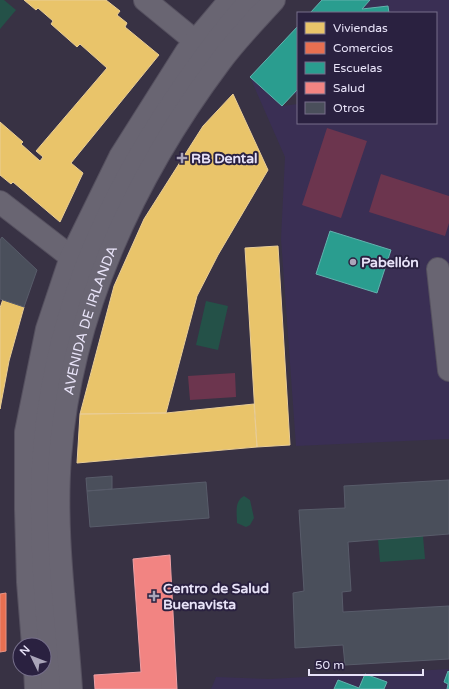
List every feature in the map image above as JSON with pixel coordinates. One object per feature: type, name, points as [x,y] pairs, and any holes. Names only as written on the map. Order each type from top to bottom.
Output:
[{"type":"street","points":[[145,0],[195,41]]},
{"type":"street","name":"AVENIDA DE IRLANDA","points":[[53,689],[26,509],[26,432],[47,329],[71,258],[120,157],[174,70],[195,41],[230,0]]},
{"type":"street","name":"AVENIDA DE IRLANDA","points":[[34,637],[42,531],[43,465],[51,400],[61,346],[78,287],[108,214],[160,122],[209,50],[251,0]]},
{"type":"street","name":"AVENIDA DE IRLANDA","points":[[71,689],[62,570],[58,485],[60,456],[68,395],[86,316],[109,252],[169,137],[221,61],[274,0]]},
{"type":"street","points":[[0,202],[71,258]]},
{"type":"street","points":[[438,269],[449,370]]},
{"type":"street","points":[[35,677],[36,689]]},
{"type":"shaded area","points":[[0,0],[4,0],[16,10],[0,29]]},
{"type":"shaded area","points":[[322,0],[449,0],[449,439],[296,446],[281,239],[285,157],[250,77],[297,27],[297,95],[293,94],[282,106],[297,104],[297,124],[437,124],[437,12],[311,12]]},
{"type":"shaded area","points":[[327,128],[367,141],[341,218],[302,205]]},
{"type":"shaded area","points":[[381,174],[449,196],[449,223],[445,236],[369,212]]},
{"type":"shaded area","points":[[206,301],[228,306],[218,350],[196,345]]},
{"type":"shaded area","points":[[235,373],[236,397],[190,400],[188,376]]},
{"type":"shaded area","points":[[244,496],[250,500],[254,518],[250,525],[246,527],[237,523],[237,504]]},
{"type":"shaded area","points":[[423,536],[425,559],[380,562],[378,539]]},
{"type":"shaded area","points":[[449,669],[449,689],[211,689],[216,677],[270,679]]},
{"type":"building: Viviendas","points":[[24,0],[106,0],[120,11],[117,15],[127,23],[125,27],[159,55],[71,163],[83,173],[60,222],[13,182],[11,184],[0,175],[0,122],[23,142],[21,144],[40,161],[43,157],[36,151],[107,68],[80,44],[77,47],[51,24],[53,21],[38,8],[36,10]]},
{"type":"building: Viviendas","points":[[233,94],[268,170],[218,255],[197,296],[166,413],[80,414],[114,286],[144,219],[203,126]]},
{"type":"building: Viviendas","points":[[278,246],[290,445],[257,447],[245,248]]},
{"type":"building: Viviendas","points":[[3,299],[24,307],[9,361],[0,409],[0,308]]},
{"type":"building: Viviendas","points":[[254,404],[257,447],[77,463],[80,414],[166,413]]},
{"type":"building: Comercios","points":[[6,593],[6,651],[0,652],[0,594]]},
{"type":"building: Escuelas","points":[[322,0],[370,0],[362,9],[388,6],[389,12],[311,12]]},
{"type":"building: Escuelas","points":[[297,27],[297,90],[282,106],[250,77]]},
{"type":"building: Escuelas","name":"Pabellón","points":[[330,231],[391,250],[377,293],[316,274]]},
{"type":"building: Escuelas","points":[[448,671],[449,689],[447,689],[448,684],[444,682]]},
{"type":"building: Escuelas","points":[[365,674],[387,682],[384,689],[334,689],[338,680],[359,688]]},
{"type":"building: Salud","name":"Centro de Salud Buenavista","points":[[170,555],[177,689],[95,689],[94,675],[141,672],[133,559]]},
{"type":"building: Otros","points":[[2,237],[37,270],[24,307],[0,299],[0,240]]},
{"type":"building: Otros","points":[[112,476],[112,489],[87,491],[86,478]]},
{"type":"building: Otros","points":[[449,480],[449,534],[348,542],[351,591],[342,592],[343,612],[449,606],[449,659],[345,665],[343,645],[295,648],[293,593],[304,591],[299,510],[345,508],[344,486]]},
{"type":"building: Otros","points":[[206,482],[209,518],[90,527],[87,491]]},
{"type":"place","name":"RB Dental","points":[[182,158]]},
{"type":"place","name":"Pabellón","points":[[353,262]]},
{"type":"place","name":"Centro de Salud Buenavista","points":[[154,596]]}]
